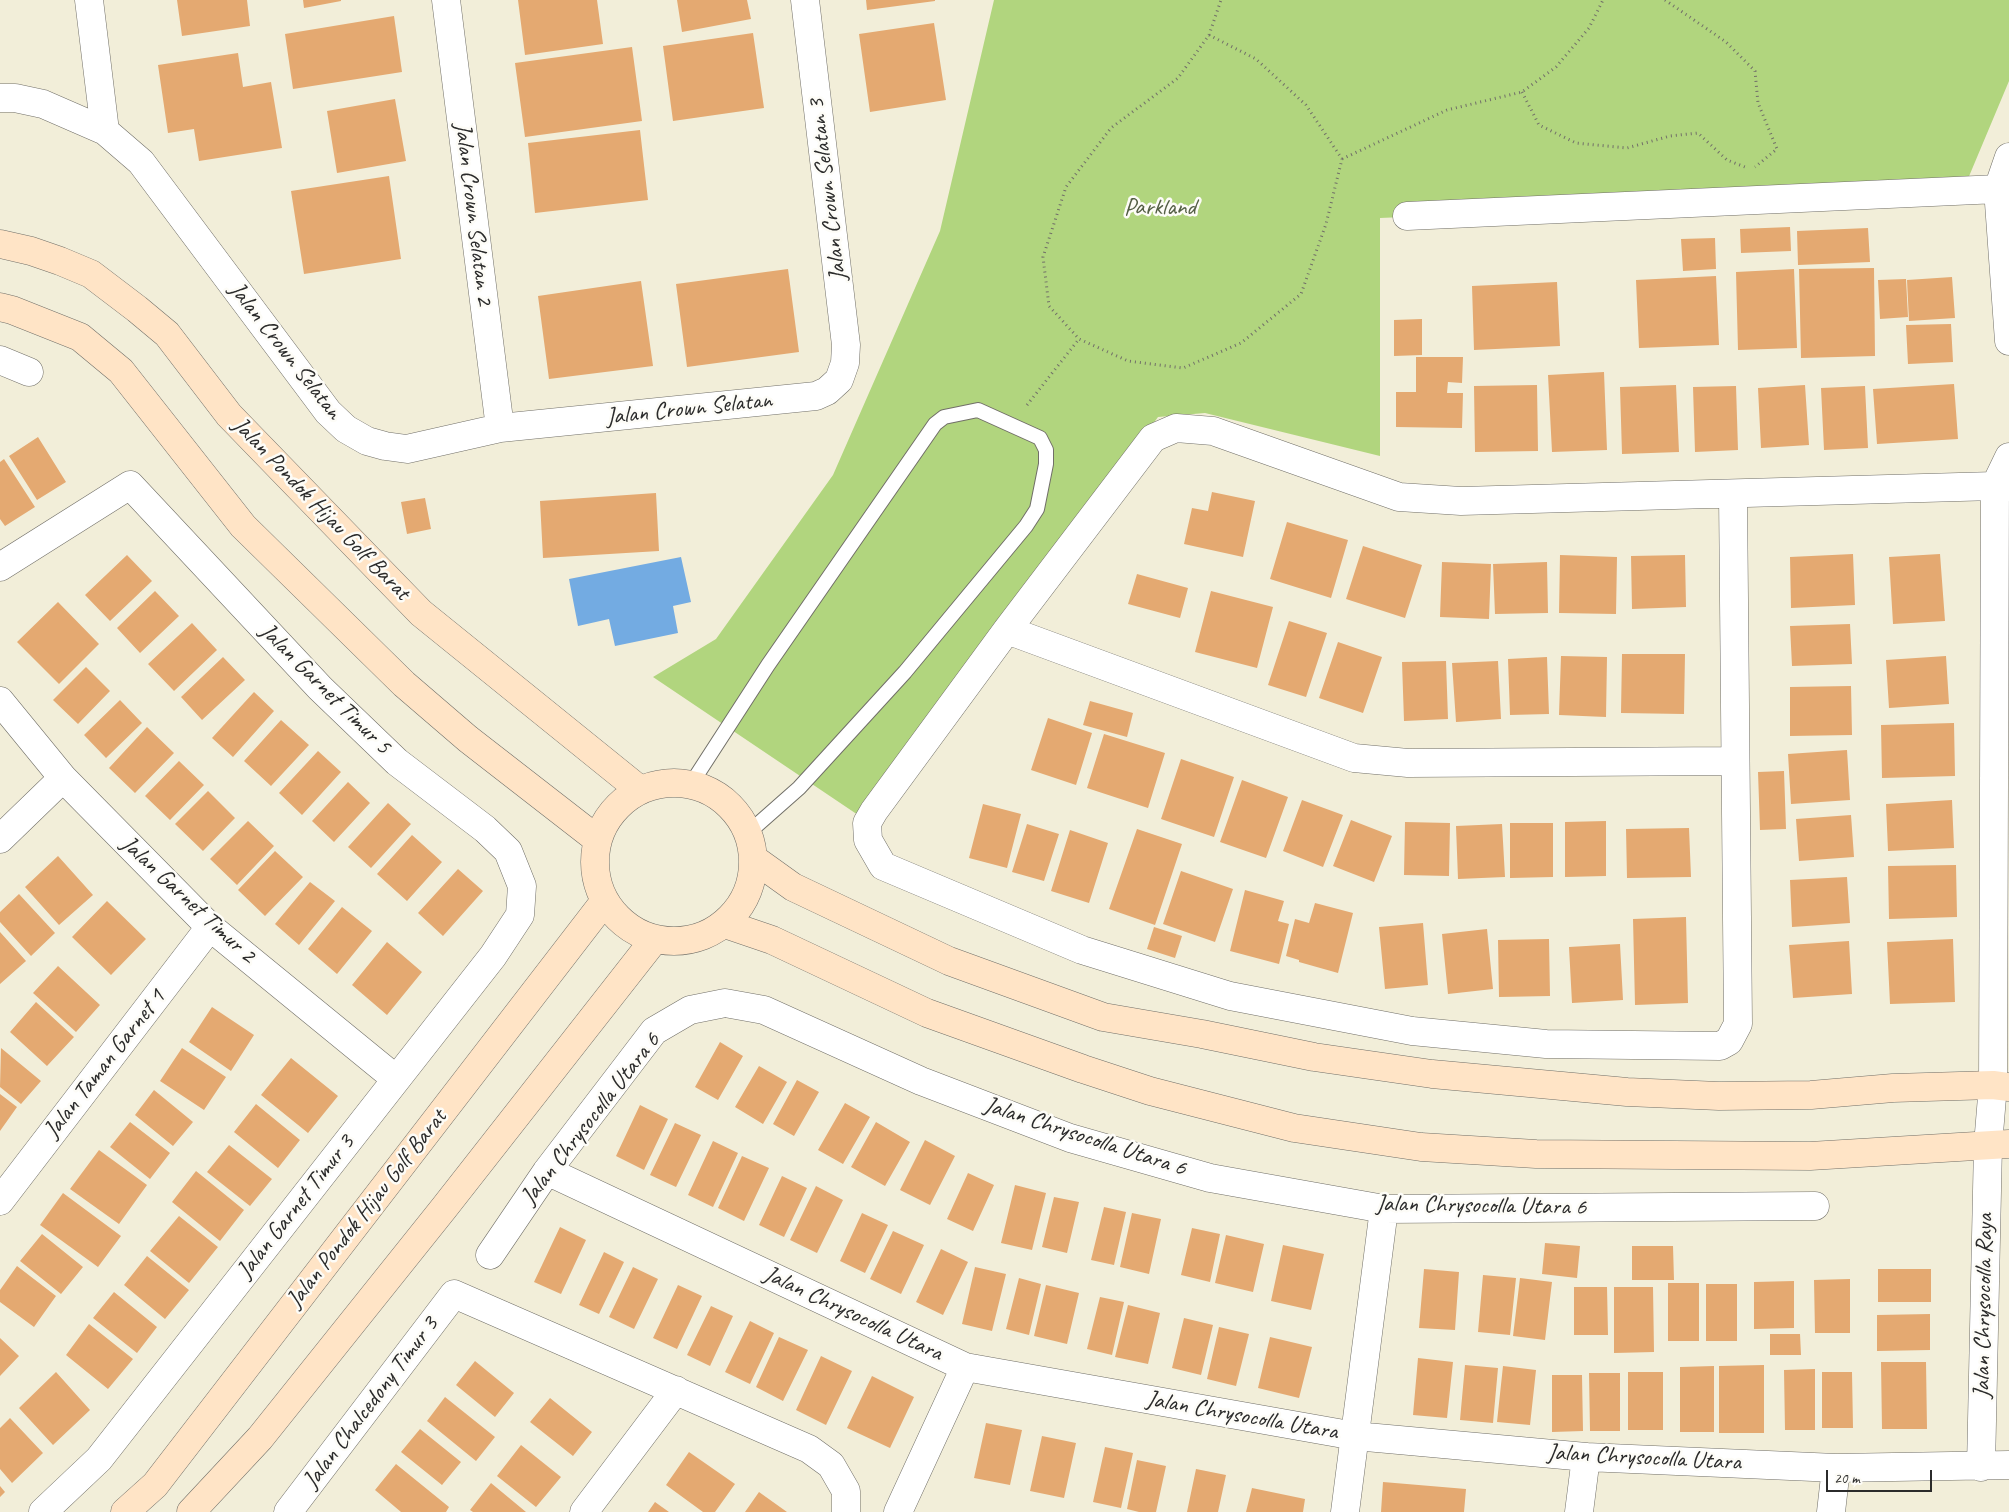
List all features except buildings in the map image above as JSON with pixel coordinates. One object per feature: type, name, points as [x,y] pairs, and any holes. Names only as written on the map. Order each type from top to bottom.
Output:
[{"type":"street","points":[[89,0],[104,130]]},
{"type":"street","name":"Jalan Crown Selatan 2","points":[[446,0],[500,428]]},
{"type":"street","name":"Jalan Crown Selatan 3","points":[[805,0],[846,345],[844,363],[839,380]]},
{"type":"street","name":"Jalan Crown Selatan","points":[[0,98],[15,98],[42,104],[104,130],[141,162],[152,174],[328,412],[346,429],[367,441],[407,449],[500,428],[816,396],[827,391],[839,380]]},
{"type":"street","points":[[2009,158],[1998,189],[2009,341]]},
{"type":"street","points":[[1407,216],[1998,189]]},
{"type":"street","name":"Jalan Pondok Hijau Golf Barat","points":[[0,244],[60,260],[91,274],[137,309],[166,334],[230,415],[421,613],[640,790]]},
{"type":"street","points":[[0,307],[80,337],[121,371],[244,526],[404,684],[468,738],[598,840]]},
{"type":"street","points":[[0,360],[29,372]]},
{"type":"street","points":[[1733,494],[1738,1024],[1729,1041],[1720,1046],[1546,1044],[1412,1031],[1230,996],[1082,950],[883,866],[868,840],[867,824],[874,810],[1007,630],[1153,438],[1176,428],[1213,432],[1399,497],[1461,502],[2002,486],[2009,457]]},
{"type":"street","name":"Jalan Garnet Timur 5","points":[[0,567],[130,485],[320,688],[397,762],[485,829],[508,851],[522,886]]},
{"type":"street","name":"Jalan Chrysocolla Raya","points":[[1981,1467],[2001,1086],[2002,486]]},
{"type":"street","points":[[1007,630],[1354,758],[1408,763],[1735,762]]},
{"type":"street","name":"Jalan Garnet Timur 2","points":[[0,701],[63,778],[210,928],[396,1079]]},
{"type":"street","points":[[0,839],[63,778]]},
{"type":"street","points":[[751,846],[751,883],[741,906],[725,924],[704,936],[679,942],[654,940],[634,932],[618,919],[604,902],[597,882],[594,861],[598,840],[607,820],[621,802],[640,790],[666,783],[691,784],[715,794],[735,811],[751,846],[793,887],[950,961],[1103,1017],[1202,1034],[1314,1057],[1432,1074],[1627,1092],[1719,1096],[1811,1095],[1893,1088],[2001,1086]]},
{"type":"street","name":"Jalan Garnet Timur 3","points":[[43,1512],[99,1459],[492,956],[520,915],[522,886]]},
{"type":"street","name":"Jalan Pondok Hijau Golf Barat","points":[[125,1512],[155,1485],[604,902]]},
{"type":"street","points":[[725,924],[772,940],[927,1013],[1083,1069],[1150,1091],[1294,1128],[1422,1147],[1536,1154],[1810,1156],[1999,1145]]},
{"type":"street","name":"Jalan Taman Garnet 1","points":[[0,1200],[210,928]]},
{"type":"street","points":[[191,1512],[260,1438],[444,1208],[654,940]]},
{"type":"street","name":"Jalan Chrysocolla Utara 6","points":[[490,1255],[547,1171],[654,1031],[690,1010],[725,1003],[764,1010],[921,1081],[1070,1138],[1210,1178],[1384,1209],[1816,1206]]},
{"type":"street","name":"Jalan Chrysocolla Utara","points":[[547,1171],[965,1367],[1355,1436],[1586,1457],[1836,1468],[1981,1467],[2009,1465]]},
{"type":"street","points":[[1345,1512],[1384,1209]]},
{"type":"street","name":"Jalan Chalcedony Timur 3","points":[[299,1507],[454,1294],[676,1390]]},
{"type":"street","points":[[898,1512],[965,1367]]},
{"type":"street","points":[[584,1512],[676,1390],[809,1449],[831,1465],[846,1502]]},
{"type":"street","points":[[1580,1512],[1586,1457]]},
{"type":"street","points":[[1831,1512],[1836,1468]]},
{"type":"lane","points":[[691,784],[768,665],[935,424],[944,417],[978,410],[1040,438],[1046,450],[1046,464],[1037,509],[1026,526],[905,672],[799,788],[751,846]]},
{"type":"path","points":[[1209,35],[1256,59],[1306,105],[1342,160],[1326,224],[1301,294],[1241,343],[1183,368],[1128,361],[1079,339],[1049,306],[1043,257],[1066,187],[1110,128],[1178,78],[1209,35],[1221,0]]},
{"type":"path","points":[[1342,160],[1447,110],[1522,92],[1556,67],[1589,28],[1603,0]]},
{"type":"path","points":[[1522,92],[1539,125],[1576,144],[1627,148],[1670,136],[1698,133],[1728,160],[1752,170],[1777,149],[1758,103],[1755,71],[1726,42],[1665,0]]},
{"type":"path","points":[[1012,424],[1079,339]]},
{"type":"green space","name":"Parkland","points":[[994,0],[2009,0],[2009,81],[1962,193],[1380,218],[1380,456],[1205,413],[1158,417],[864,819],[653,677],[716,639],[833,475],[940,231]]},
{"type":"water","points":[[681,557],[691,602],[673,606],[678,633],[615,646],[609,619],[578,626],[569,579]]}]
